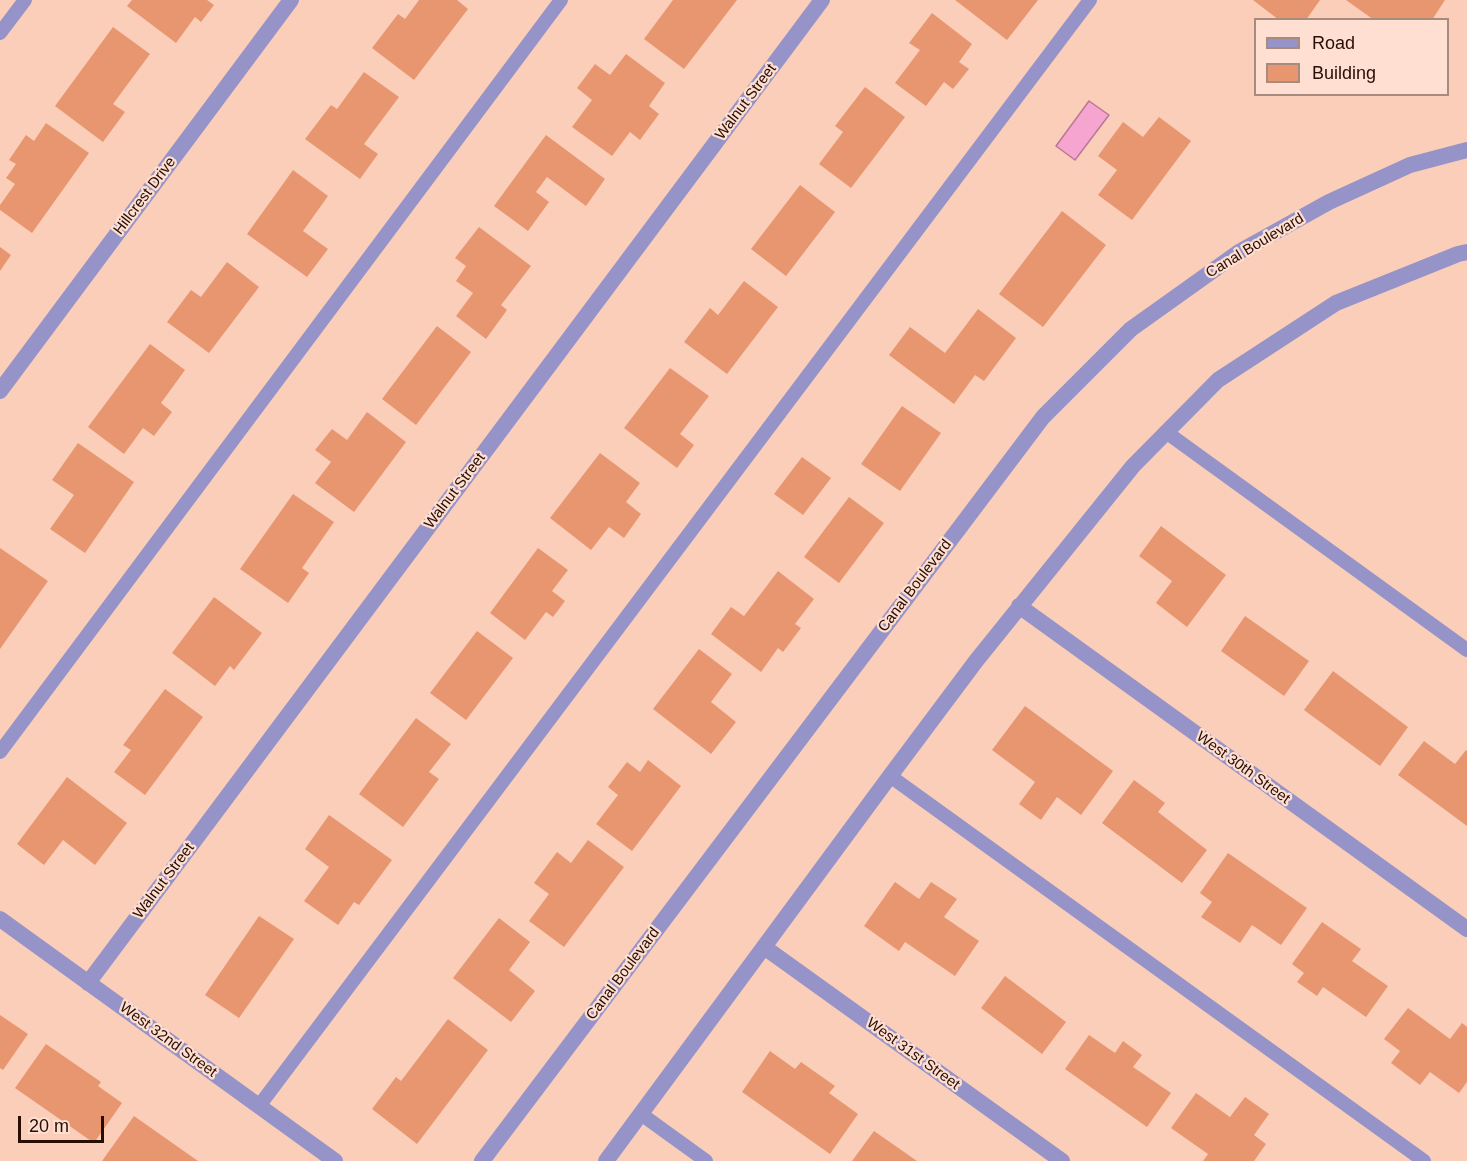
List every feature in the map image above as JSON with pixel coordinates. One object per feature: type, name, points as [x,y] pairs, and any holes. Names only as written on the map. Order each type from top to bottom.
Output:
[{"type":"street","name":"Hillcrest Drive","points":[[0,392],[291,0]]},
{"type":"street","name":"Walnut Street","points":[[88,983],[822,0]]},
{"type":"street","name":"Canal Boulevard","points":[[482,1161],[1043,417],[1131,329],[1239,252],[1329,202],[1410,165],[1467,150]]},
{"type":"street","points":[[606,1161],[976,661],[1133,466],[1218,380],[1336,303],[1467,252]]},
{"type":"street","name":"West 30th Street","points":[[1019,606],[1467,929]]},
{"type":"street","name":"West 32nd Street","points":[[0,919],[335,1161]]},
{"type":"street","name":"West 31st Street","points":[[764,947],[1062,1161]]},
{"type":"lane","points":[[0,33],[25,0]]},
{"type":"lane","points":[[0,752],[561,0]]},
{"type":"lane","points":[[260,1106],[1090,0]]},
{"type":"lane","points":[[1166,432],[1467,650]]},
{"type":"lane","points":[[890,776],[1424,1161]]},
{"type":"lane","points":[[641,1114],[706,1161]]},
{"type":"shaded area","points":[[1089,101],[1109,115],[1075,160],[1056,146]]},
{"type":"building","points":[[132,0],[207,0],[214,5],[201,22],[195,17],[176,43],[127,6]]},
{"type":"building","points":[[419,0],[457,0],[468,9],[414,80],[372,48],[398,14],[405,19]]},
{"type":"building","points":[[673,0],[737,0],[684,69],[644,39]]},
{"type":"building","points":[[955,0],[1038,0],[1007,40]]},
{"type":"building","points":[[1253,0],[1320,0],[1307,18],[1276,18]]},
{"type":"building","points":[[1346,0],[1445,0],[1433,18],[1371,18]]},
{"type":"building","points":[[932,13],[972,44],[959,62],[969,69],[953,89],[944,82],[926,106],[895,83],[920,50],[909,43]]},
{"type":"building","points":[[113,27],[150,54],[113,104],[125,112],[103,142],[55,106]]},
{"type":"building","points":[[626,54],[665,83],[649,106],[659,114],[640,140],[630,132],[612,156],[572,127],[592,100],[577,88],[595,64],[610,75]]},
{"type":"building","points":[[364,72],[399,97],[364,144],[378,154],[360,179],[305,139],[331,105],[337,109]]},
{"type":"building","points":[[865,87],[905,117],[851,188],[819,164],[843,132],[835,126]]},
{"type":"building","points":[[1159,117],[1191,141],[1132,220],[1098,195],[1117,170],[1098,156],[1123,122],[1143,137]]},
{"type":"building","points":[[46,123],[89,153],[32,233],[0,210],[0,205],[15,184],[6,178],[16,164],[9,160],[26,135],[34,141]]},
{"type":"building","points":[[546,135],[605,179],[586,206],[547,177],[536,192],[549,202],[528,231],[494,206]]},
{"type":"building","points":[[293,170],[328,196],[303,231],[328,249],[307,277],[247,234]]},
{"type":"building","points":[[800,185],[835,212],[786,276],[751,249]]},
{"type":"building","points":[[1062,211],[1106,245],[1043,327],[999,294]]},
{"type":"building","points":[[479,227],[531,266],[501,305],[507,310],[486,339],[456,316],[473,293],[456,281],[466,266],[455,258]]},
{"type":"building","points":[[0,247],[11,255],[0,271]]},
{"type":"building","points":[[227,262],[259,287],[209,353],[167,322],[191,290],[201,297]]},
{"type":"building","points":[[744,281],[778,307],[727,374],[684,342],[710,308],[718,315]]},
{"type":"building","points":[[978,309],[1016,338],[984,381],[975,375],[954,404],[889,355],[910,327],[945,353]]},
{"type":"building","points":[[437,326],[471,352],[416,425],[382,399]]},
{"type":"building","points":[[150,344],[185,370],[161,403],[172,412],[154,436],[143,428],[124,454],[88,427]]},
{"type":"building","points":[[670,368],[709,396],[680,434],[694,445],[677,468],[624,428]]},
{"type":"building","points":[[902,406],[941,433],[900,491],[861,464]]},
{"type":"building","points":[[367,412],[406,442],[354,512],[315,483],[331,462],[315,450],[332,429],[347,440]]},
{"type":"building","points":[[78,443],[134,482],[85,553],[50,529],[74,495],[52,480]]},
{"type":"building","points":[[600,453],[640,483],[626,502],[641,514],[624,538],[609,527],[591,550],[550,518]]},
{"type":"building","points":[[802,457],[831,478],[803,515],[774,494]]},
{"type":"building","points":[[293,494],[334,522],[302,568],[309,573],[288,603],[240,569]]},
{"type":"building","points":[[849,497],[884,523],[839,583],[804,557]]},
{"type":"building","points":[[1161,526],[1226,575],[1187,627],[1156,603],[1172,581],[1139,556]]},
{"type":"building","points":[[0,548],[48,581],[0,649]]},
{"type":"building","points":[[538,548],[568,570],[552,591],[565,601],[553,617],[546,612],[525,640],[490,613]]},
{"type":"building","points":[[778,571],[814,599],[795,624],[801,628],[783,652],[778,648],[761,672],[711,634],[731,607],[744,616]]},
{"type":"building","points":[[214,597],[262,633],[234,670],[230,666],[215,686],[172,653]]},
{"type":"building","points":[[1245,616],[1309,661],[1284,696],[1221,651]]},
{"type":"building","points":[[477,631],[513,658],[466,720],[430,693]]},
{"type":"building","points":[[699,649],[732,674],[711,702],[736,722],[711,754],[653,709]]},
{"type":"building","points":[[1333,671],[1408,727],[1380,766],[1304,710]]},
{"type":"building","points":[[165,689],[203,717],[145,795],[114,772],[131,750],[123,745]]},
{"type":"building","points":[[1025,706],[1113,771],[1081,815],[1057,797],[1041,820],[1019,804],[1035,782],[992,750]]},
{"type":"building","points":[[416,718],[451,744],[429,772],[439,779],[403,827],[359,794]]},
{"type":"building","points":[[1424,741],[1455,764],[1467,751],[1467,826],[1398,775]]},
{"type":"building","points":[[648,760],[681,786],[632,851],[596,824],[618,795],[608,787],[627,762],[640,772]]},
{"type":"building","points":[[67,777],[127,823],[95,865],[63,840],[44,865],[17,844]]},
{"type":"building","points":[[1134,780],[1165,803],[1158,812],[1207,850],[1182,883],[1102,823]]},
{"type":"building","points":[[329,815],[392,860],[359,905],[354,902],[338,925],[304,901],[329,867],[305,849]]},
{"type":"building","points":[[588,840],[624,867],[564,947],[529,921],[549,894],[534,883],[557,852],[571,863]]},
{"type":"building","points":[[1228,853],[1307,908],[1281,945],[1252,925],[1240,943],[1201,917],[1212,902],[1200,893]]},
{"type":"building","points":[[895,882],[919,899],[931,882],[957,899],[944,917],[979,941],[955,976],[905,942],[899,951],[864,926]]},
{"type":"building","points":[[259,916],[294,939],[239,1018],[205,995]]},
{"type":"building","points":[[499,918],[530,942],[509,970],[535,991],[511,1022],[453,978]]},
{"type":"building","points":[[1322,922],[1361,949],[1352,961],[1388,986],[1366,1017],[1323,987],[1317,996],[1297,982],[1304,973],[1292,964]]},
{"type":"building","points":[[1005,976],[1066,1022],[1042,1054],[981,1008]]},
{"type":"building","points":[[1408,1008],[1450,1039],[1462,1023],[1467,1027],[1467,1082],[1459,1093],[1430,1072],[1420,1085],[1391,1063],[1400,1051],[1384,1039]]},
{"type":"building","points":[[0,1015],[28,1034],[3,1070],[0,1068]]},
{"type":"building","points":[[448,1019],[488,1050],[417,1144],[372,1109],[396,1077],[401,1081]]},
{"type":"building","points":[[1089,1035],[1115,1053],[1123,1041],[1142,1055],[1133,1067],[1171,1093],[1147,1127],[1065,1069]]},
{"type":"building","points":[[46,1044],[101,1082],[98,1086],[122,1103],[94,1143],[15,1088]]},
{"type":"building","points":[[770,1051],[795,1069],[801,1062],[835,1086],[829,1093],[858,1114],[830,1154],[742,1092]]},
{"type":"building","points":[[1196,1093],[1230,1117],[1245,1097],[1269,1114],[1254,1135],[1266,1144],[1254,1161],[1203,1161],[1208,1154],[1171,1128]]},
{"type":"building","points":[[134,1116],[198,1161],[102,1161]]},
{"type":"building","points":[[874,1131],[917,1161],[852,1161]]}]
